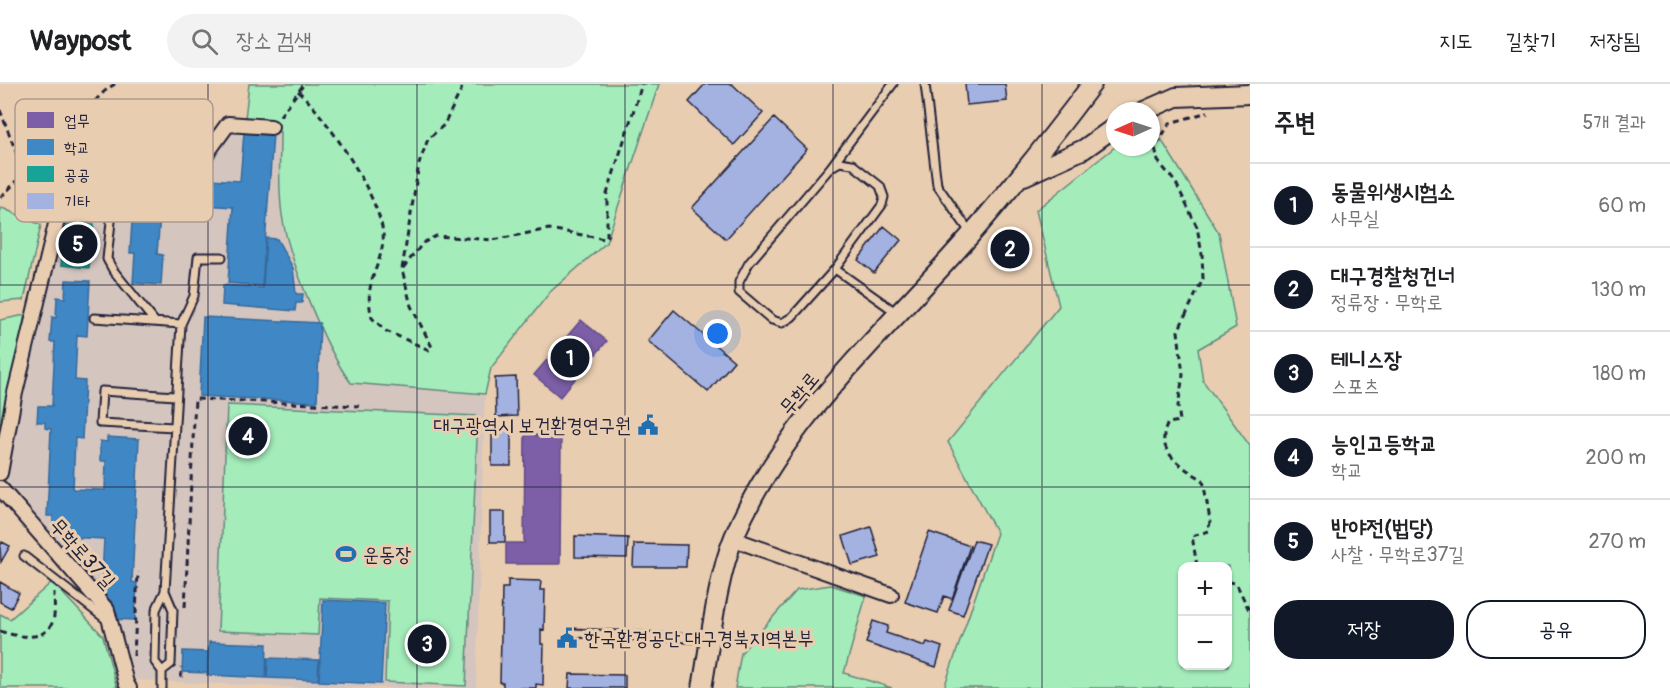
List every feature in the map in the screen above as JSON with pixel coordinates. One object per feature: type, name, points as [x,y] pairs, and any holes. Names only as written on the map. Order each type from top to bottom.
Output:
[{"type":"main road","name":"무학로","points":[[702,688],[733,539],[778,454],[838,380],[1022,177],[1063,123],[1081,85]]},
{"type":"main road","points":[[1160,104],[1176,97],[1229,97],[1250,94]]},
{"type":"main road","name":"무학로","points":[[1022,177],[1084,149],[1106,133]]},
{"type":"street","points":[[213,145],[228,124],[271,127]]},
{"type":"street","points":[[0,473],[14,397],[56,222]]},
{"type":"street","name":"무학로37길","points":[[0,488],[107,609],[129,688]]},
{"type":"street","points":[[733,539],[891,595]]},
{"type":"lane","points":[[830,168],[840,162],[852,164],[880,186],[884,197],[882,205],[835,269],[792,317],[782,323],[772,320],[739,292],[739,282],[749,263],[830,168],[893,84]]},
{"type":"lane","points":[[925,84],[937,185],[972,234]]},
{"type":"lane","points":[[111,222],[107,259],[113,270],[155,322]]},
{"type":"lane","points":[[162,688],[162,671],[155,662],[156,610],[165,591],[181,324],[195,296],[198,257],[222,256]]},
{"type":"lane","points":[[835,269],[899,314]]},
{"type":"lane","points":[[94,318],[181,324]]},
{"type":"lane","points":[[174,428],[100,423],[102,391],[175,396]]},
{"type":"lane","points":[[24,556],[110,622]]},
{"type":"lane","points":[[162,671],[171,664],[173,610],[165,591]]},
{"type":"lane","points":[[574,633],[711,639]]},
{"type":"path","points":[[96,99],[115,84]]},
{"type":"path","points":[[271,127],[304,84]]},
{"type":"path","points":[[298,92],[322,116],[380,212],[384,240],[370,280],[372,318],[387,331],[432,350],[411,306],[402,269],[419,164],[428,139],[444,125],[464,84]]},
{"type":"path","points":[[402,269],[423,243],[436,236],[493,240],[549,229],[605,239],[607,236],[607,195],[642,84]]},
{"type":"path","points":[[1196,562],[1192,536],[1209,531],[1210,520],[1203,480],[1174,463],[1164,445],[1163,432],[1168,423],[1180,421],[1179,406],[1183,375],[1178,331],[1203,279],[1202,254],[1197,227],[1176,183],[1158,161],[1155,147],[1170,123],[1205,115],[1229,97]]},
{"type":"path","points":[[0,110],[15,149]]},
{"type":"path","points":[[0,198],[15,183]]},
{"type":"path","points":[[184,609],[195,399],[360,406]]},
{"type":"path","points":[[134,662],[138,572]]},
{"type":"path","points":[[0,631],[29,638],[48,627],[54,617],[55,583],[53,578]]},
{"type":"path","points":[[1232,583],[1236,583],[1250,612]]},
{"type":"path","points":[[181,678],[182,666]]},
{"type":"shaded area","points":[[237,129],[280,132],[281,213],[351,383],[485,394],[476,688],[307,688],[136,680],[111,616],[80,568],[2,477],[63,222],[213,222],[213,154]]},
{"type":"green space","points":[[249,84],[659,84],[606,243],[550,292],[491,368],[485,394],[351,383],[331,349],[309,302],[286,233],[280,194],[280,132],[244,127]]},
{"type":"green space","points":[[1160,138],[1219,233],[1236,327],[1198,349],[1203,381],[1250,446],[1250,688],[944,688],[997,533],[948,442],[1059,306],[1036,210],[1106,154],[1106,156],[1160,156]]},
{"type":"green space","points":[[0,207],[15,214],[15,222],[34,222],[41,225],[24,300],[0,302]]},
{"type":"green space","points":[[25,315],[1,441],[0,444],[0,320]]},
{"type":"green space","name":"운동장","points":[[227,405],[478,416],[466,686],[385,682],[388,601],[320,598],[318,635],[218,631]]},
{"type":"green space","points":[[52,582],[103,636],[117,688],[0,688],[0,614],[10,619]]},
{"type":"green space","points":[[831,585],[866,596],[844,673],[892,688],[735,688],[741,653],[797,590]]},
{"type":"building: 업무","points":[[581,320],[607,341],[560,397],[534,375]]},
{"type":"building: 업무","name":"대구광역시 보건환경연구원","points":[[525,435],[561,436],[560,564],[506,564],[506,543],[524,543]]},
{"type":"building: 학교","points":[[244,132],[273,134],[262,286],[228,283],[233,207],[213,206],[213,179],[240,181]]},
{"type":"building: 학교","points":[[132,222],[159,222],[157,254],[163,255],[161,285],[133,283],[135,253],[130,253]]},
{"type":"building: 학교","points":[[266,238],[277,239],[293,268],[296,294],[303,294],[302,303],[296,303],[295,311],[222,305],[223,285],[263,288]]},
{"type":"building: 학교","points":[[66,280],[90,281],[87,336],[77,335],[75,380],[85,381],[82,439],[75,438],[73,489],[105,490],[106,461],[100,461],[100,441],[107,442],[107,437],[139,439],[132,582],[137,583],[135,620],[112,619],[101,596],[104,539],[68,537],[68,525],[53,525],[53,516],[47,516],[51,429],[45,428],[45,422],[37,422],[38,406],[52,406],[55,342],[50,342],[52,317],[56,318],[57,297],[65,298]]},
{"type":"building: 학교","points":[[203,317],[320,323],[317,402],[199,396]]},
{"type":"building: 학교","points":[[323,600],[385,603],[381,684],[319,681]]},
{"type":"building: 학교","points":[[209,642],[267,644],[266,678],[207,675]]},
{"type":"building: 학교","points":[[183,651],[208,652],[207,673],[182,672]]},
{"type":"building: 학교","points":[[268,658],[319,660],[318,680],[267,678]]},
{"type":"building: 공공","points":[[66,222],[94,224],[89,268],[61,265]]},
{"type":"building: 기타","points":[[705,84],[732,84],[763,113],[734,145],[689,102]]},
{"type":"building: 기타","points":[[965,84],[1005,84],[1007,101],[967,105]]},
{"type":"building: 기타","points":[[774,118],[807,149],[726,239],[692,208]]},
{"type":"building: 기타","points":[[884,226],[901,240],[874,273],[858,260]]},
{"type":"building: 기타","points":[[674,310],[734,361],[708,392],[648,341]]},
{"type":"building: 기타","points":[[516,377],[517,416],[496,417],[495,378]]},
{"type":"building: 기타","points":[[492,428],[511,428],[511,466],[492,466]]},
{"type":"building: 기타","points":[[490,512],[505,512],[505,542],[490,542]]},
{"type":"building: 기타","points":[[871,527],[880,557],[852,565],[843,536]]},
{"type":"building: 기타","points":[[929,532],[970,546],[952,599],[944,596],[938,613],[905,602]]},
{"type":"building: 기타","points":[[575,536],[628,538],[627,558],[575,557]]},
{"type":"building: 기타","points":[[974,540],[988,544],[963,615],[949,610]]},
{"type":"building: 기타","points":[[2,542],[10,546],[1,562],[0,547]]},
{"type":"building: 기타","points":[[634,544],[687,545],[686,567],[633,567]]},
{"type":"building: 기타","points":[[508,580],[541,581],[540,590],[545,590],[544,630],[541,629],[541,644],[544,644],[543,685],[536,684],[536,688],[503,688],[503,683],[500,683],[502,588],[508,588]]},
{"type":"building: 기타","points":[[0,582],[19,593],[11,608],[0,602]]},
{"type":"building: 기타","points":[[873,621],[888,626],[886,633],[925,646],[927,642],[942,647],[936,667],[866,643]]},
{"type":"building: 기타","points":[[570,674],[625,675],[625,688],[569,688]]},
{"type":"place","name":"반야전(법당)","points":[[78,244]]},
{"type":"place","name":"대구경찰청건너","points":[[1010,249]]},
{"type":"place","name":"동물위생시험소","points":[[570,358]]},
{"type":"place","name":"대구광역시 보건환경연구원","points":[[648,425]]},
{"type":"place","name":"능인고등학교","points":[[248,436]]},
{"type":"place","name":"운동장","points":[[346,554]]},
{"type":"place","name":"한국환경공단 대구경북지역본부","points":[[567,638]]},
{"type":"place","name":"테니스장","points":[[427,644]]}]
